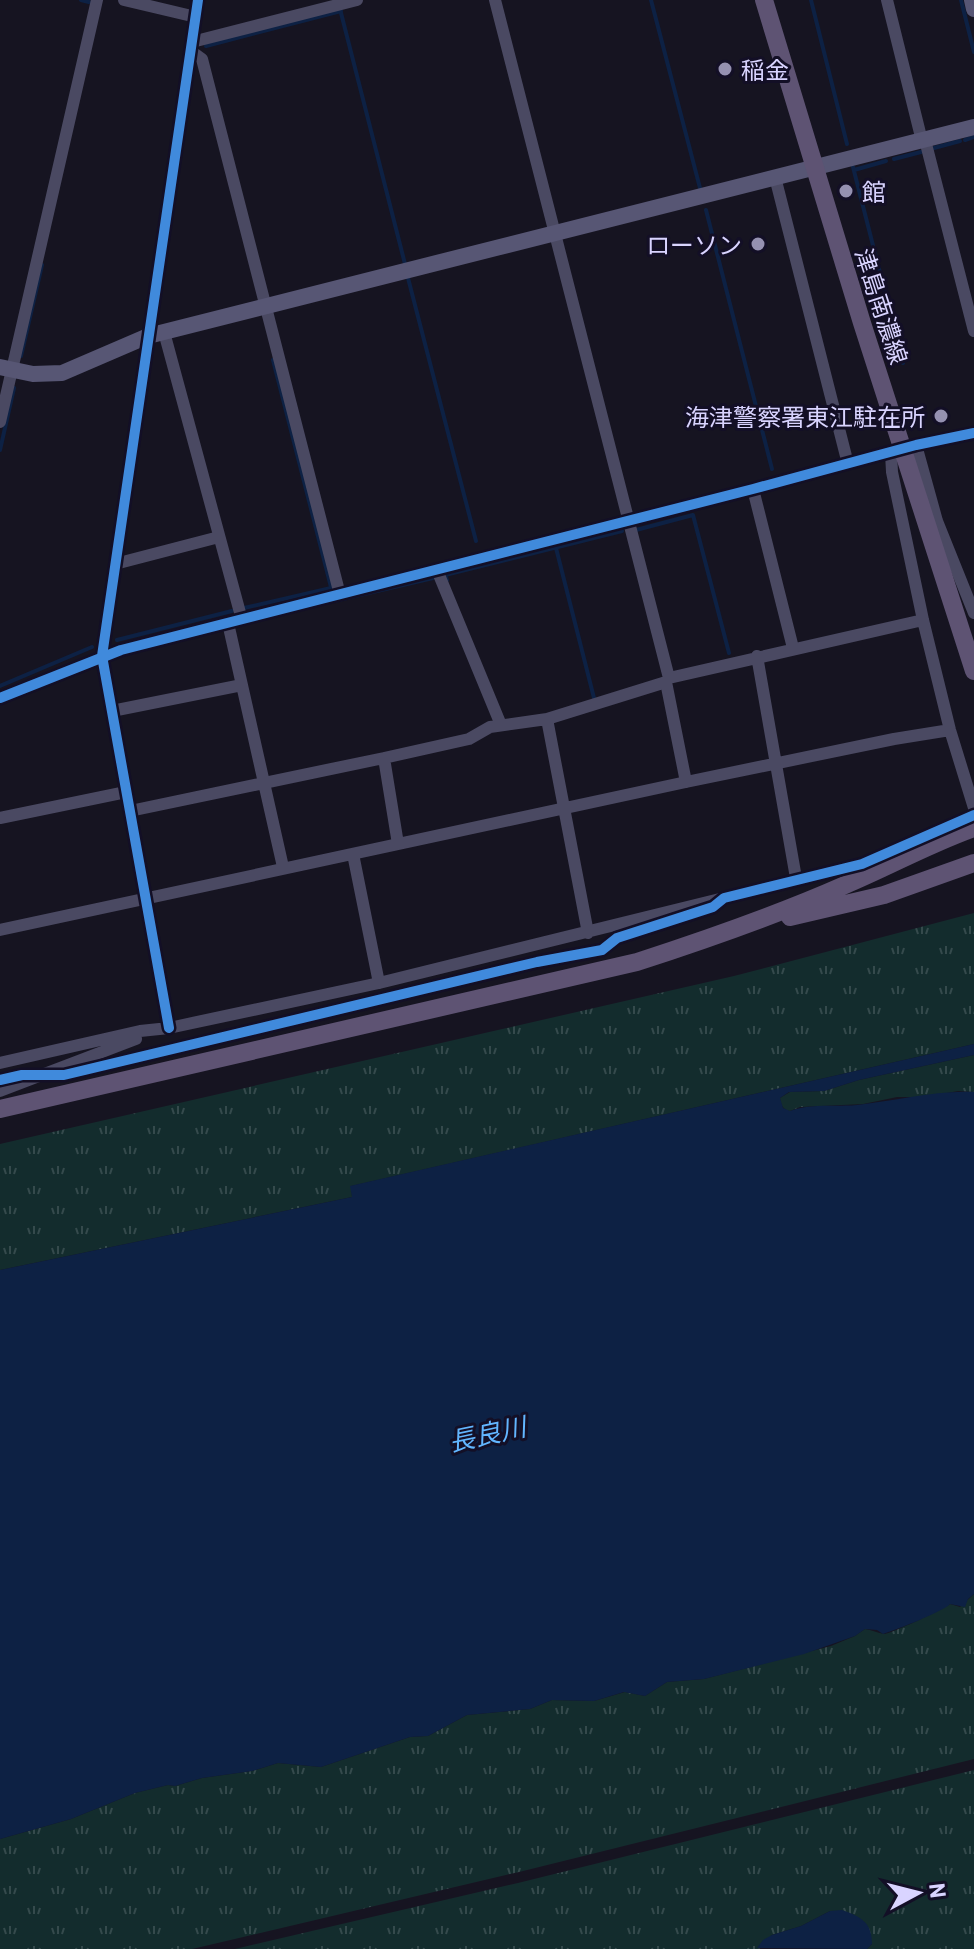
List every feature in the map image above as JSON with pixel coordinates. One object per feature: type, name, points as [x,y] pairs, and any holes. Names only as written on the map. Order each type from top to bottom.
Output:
[{"type":"main road","name":"津島南濃線","points":[[764,0],[974,671]]},
{"type":"main road","points":[[0,1109],[637,962],[741,928],[847,885],[939,840],[974,828]]},
{"type":"main road","points":[[741,928],[884,895],[974,863]]},
{"type":"street","points":[[0,422],[6,369],[97,0]]},
{"type":"street","points":[[124,0],[196,17]]},
{"type":"street","points":[[169,1028],[102,656],[156,334],[198,0]]},
{"type":"street","points":[[191,46],[357,0]]},
{"type":"street","points":[[495,0],[667,680],[686,782]]},
{"type":"street","points":[[887,0],[974,331]]},
{"type":"street","points":[[972,0],[974,9]]},
{"type":"street","points":[[191,46],[202,59],[340,595]]},
{"type":"street","points":[[6,369],[33,374],[62,373],[156,334],[974,127]]},
{"type":"street","points":[[775,177],[848,464]]},
{"type":"street","points":[[156,334],[242,620]]},
{"type":"street","points":[[0,698],[102,656],[974,433]]},
{"type":"street","points":[[904,449],[973,608]]},
{"type":"street","points":[[904,449],[892,472],[923,620],[950,730],[974,808]]},
{"type":"street","points":[[753,489],[793,648]]},
{"type":"street","points":[[115,564],[219,537]]},
{"type":"street","points":[[437,570],[501,725]]},
{"type":"street","points":[[130,811],[469,739],[490,727],[547,719],[667,680],[757,656],[923,620]]},
{"type":"street","points":[[228,623],[283,867]]},
{"type":"street","points":[[757,656],[796,878]]},
{"type":"street","points":[[112,711],[242,685]]},
{"type":"street","points":[[547,719],[588,933]]},
{"type":"street","points":[[0,930],[686,782],[950,730]]},
{"type":"street","points":[[384,758],[398,844]]},
{"type":"street","points":[[0,818],[126,792]]},
{"type":"street","points":[[0,1063],[379,983],[862,864],[974,815]]},
{"type":"street","points":[[353,854],[379,983]]},
{"type":"street","points":[[0,1091],[169,1028]]},
{"type":"green space","points":[[974,913],[974,1044],[351,1186],[352,1197],[0,1270],[0,1144],[734,976]]},
{"type":"green space","points":[[974,1055],[974,1092],[897,1097],[863,1104],[800,1107],[790,1111],[780,1101],[790,1092],[824,1091],[859,1080]]},
{"type":"green space","points":[[974,1594],[974,1759],[192,1949],[0,1949],[0,1839],[71,1819],[135,1793],[168,1785],[252,1771],[278,1763],[321,1767],[410,1737],[428,1736],[467,1715],[530,1709],[552,1700],[594,1701],[625,1692],[645,1696],[667,1682],[704,1679],[831,1646],[865,1629],[889,1633],[950,1604],[960,1607]]},
{"type":"green space","points":[[974,1770],[974,1949],[867,1949],[872,1944],[830,1911],[801,1926],[772,1935],[759,1949],[235,1949],[518,1883]]},
{"type":"water","name":"長良川","points":[[974,1044],[974,1055],[859,1080],[824,1091],[789,1092],[780,1098],[783,1108],[790,1111],[931,1094],[974,1092],[974,1594],[965,1607],[950,1604],[930,1616],[883,1634],[865,1629],[855,1636],[804,1654],[704,1679],[667,1682],[645,1696],[624,1692],[594,1701],[552,1700],[530,1709],[467,1715],[428,1736],[410,1737],[321,1767],[278,1763],[252,1771],[168,1785],[135,1793],[71,1819],[0,1839],[0,1270],[352,1197],[350,1186]]},
{"type":"water","points":[[842,1910],[868,1925],[872,1944],[867,1949],[757,1948],[772,1935],[801,1926],[830,1911]]},
{"type":"waterway","points":[[81,0],[89,2]]},
{"type":"waterway","points":[[651,0],[700,188]]},
{"type":"waterway","points":[[811,0],[847,144]]},
{"type":"waterway","points":[[961,0],[974,52]]},
{"type":"waterway","points":[[340,9],[405,264]]},
{"type":"waterway","points":[[206,46],[341,11]]},
{"type":"waterway","points":[[965,140],[974,137]]},
{"type":"waterway","points":[[934,148],[960,141]]},
{"type":"waterway","points":[[894,159],[921,152]]},
{"type":"waterway","points":[[854,170],[886,161]]},
{"type":"waterway","points":[[853,167],[903,363]]},
{"type":"waterway","points":[[706,210],[772,469]]},
{"type":"waterway","points":[[21,356],[42,265]]},
{"type":"waterway","points":[[408,278],[476,541]]},
{"type":"waterway","points":[[273,360],[332,591]]},
{"type":"waterway","points":[[0,450],[14,388]]},
{"type":"waterway","points":[[636,530],[693,515],[729,653]]},
{"type":"waterway","points":[[447,580],[445,575],[622,531]]},
{"type":"waterway","points":[[556,548],[594,698]]},
{"type":"waterway","points":[[334,601],[433,578]]},
{"type":"waterway","points":[[244,608],[331,588]]},
{"type":"waterway","points":[[117,640],[232,611]]},
{"type":"waterway","points":[[0,686],[92,647]]},
{"type":"cycle path","points":[[169,1028],[102,656],[198,0]]},
{"type":"cycle path","points":[[0,698],[121,650],[916,445],[974,433]]},
{"type":"cycle path","points":[[0,1080],[22,1075],[64,1075],[537,962],[602,950],[617,938],[713,907],[724,898],[862,864],[974,815]]},
{"type":"place","name":"稲金","points":[[725,69]]},
{"type":"place","name":"館","points":[[846,191]]},
{"type":"place","name":"ローソン","points":[[758,244]]},
{"type":"place","name":"海津警察署東江駐在所","points":[[941,416]]}]
